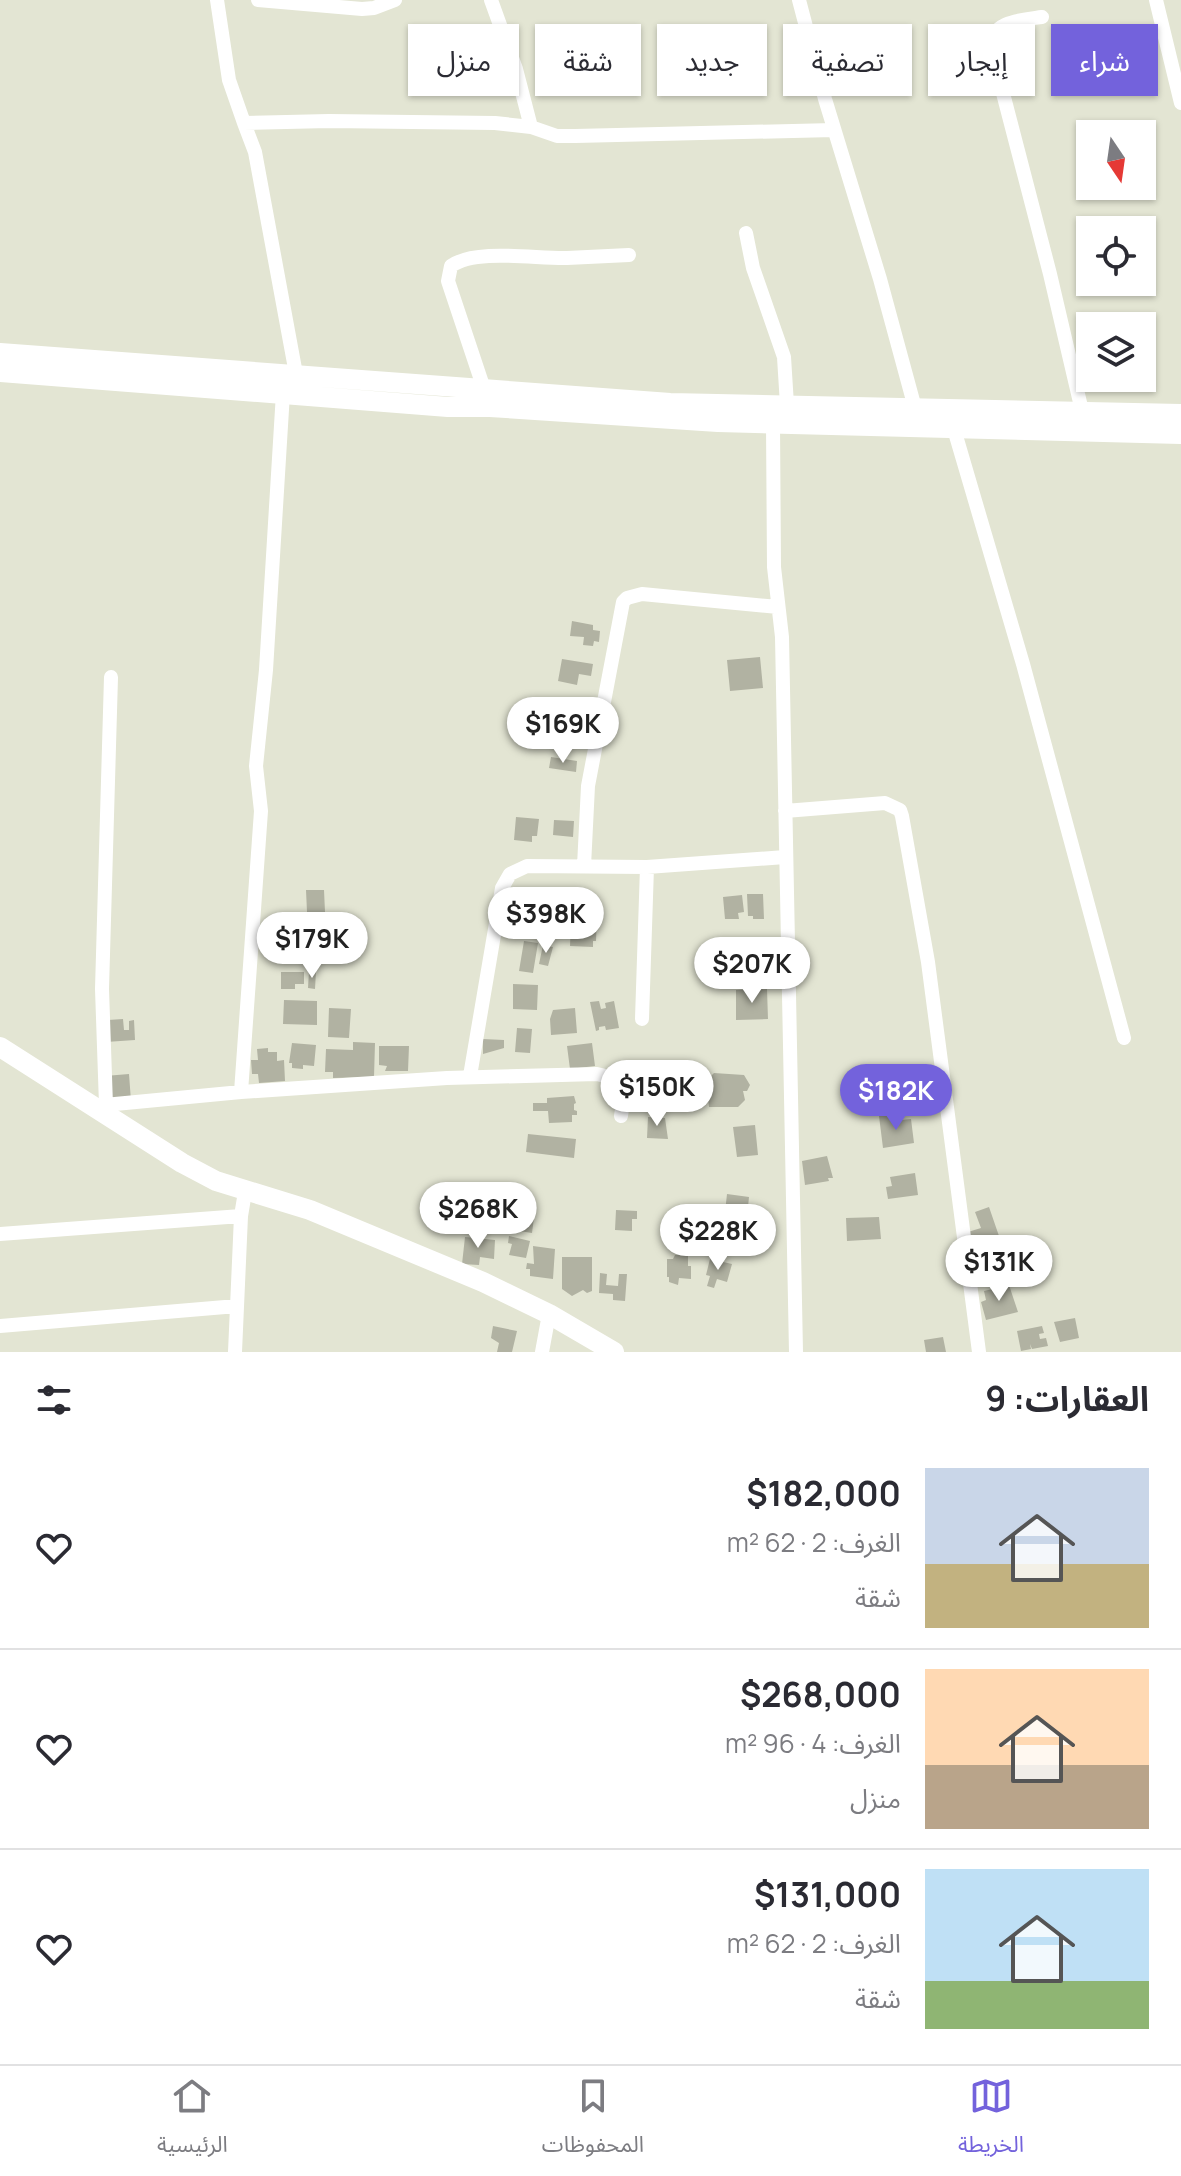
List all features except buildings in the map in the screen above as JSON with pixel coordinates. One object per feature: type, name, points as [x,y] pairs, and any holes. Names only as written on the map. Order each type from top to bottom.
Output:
[{"type":"main road","points":[[0,353],[296,374],[487,398],[773,424],[1181,434]]},
{"type":"main road","points":[[0,372],[448,407],[487,398],[1181,414]]},
{"type":"main road","points":[[0,1047],[100,1106],[182,1163],[216,1181],[310,1210],[365,1232],[549,1314],[614,1352]]},
{"type":"street","points":[[217,0],[229,80],[255,152],[296,374]]},
{"type":"street","points":[[258,0],[361,4],[374,8],[395,0]]},
{"type":"street","points":[[491,0],[516,69],[531,127]]},
{"type":"street","points":[[799,0],[915,408]]},
{"type":"street","points":[[1156,0],[1181,103]]},
{"type":"street","points":[[1042,17],[1017,21],[995,30],[991,36],[991,47],[1082,411]]},
{"type":"street","points":[[244,123],[495,123],[531,127],[557,136],[834,130]]},
{"type":"street","points":[[746,233],[753,268],[784,357],[787,405]]},
{"type":"street","points":[[487,398],[448,281],[451,266],[467,259],[496,257],[629,255]]},
{"type":"street","points":[[241,1092],[261,811],[256,766],[266,670],[283,393]]},
{"type":"street","points":[[773,424],[774,567],[782,637],[796,1352]]},
{"type":"street","points":[[954,429],[1031,694],[1124,1038]]},
{"type":"street","points":[[584,866],[588,786],[623,602],[633,595],[642,594],[778,607]]},
{"type":"street","points":[[111,677],[100,1106],[241,1092],[470,1076],[597,1074],[608,1076],[623,1090],[621,1116]]},
{"type":"street","points":[[785,811],[885,803],[900,810],[928,962],[979,1352]]},
{"type":"street","points":[[470,1076],[505,880],[517,869],[527,866],[647,867],[785,857]]},
{"type":"street","points":[[642,1019],[647,867]]},
{"type":"street","points":[[235,1352],[241,1216],[245,1192]]},
{"type":"street","points":[[0,1234],[241,1216]]},
{"type":"street","points":[[0,1326],[237,1306]]},
{"type":"street","points":[[542,1352],[549,1314]]}]
